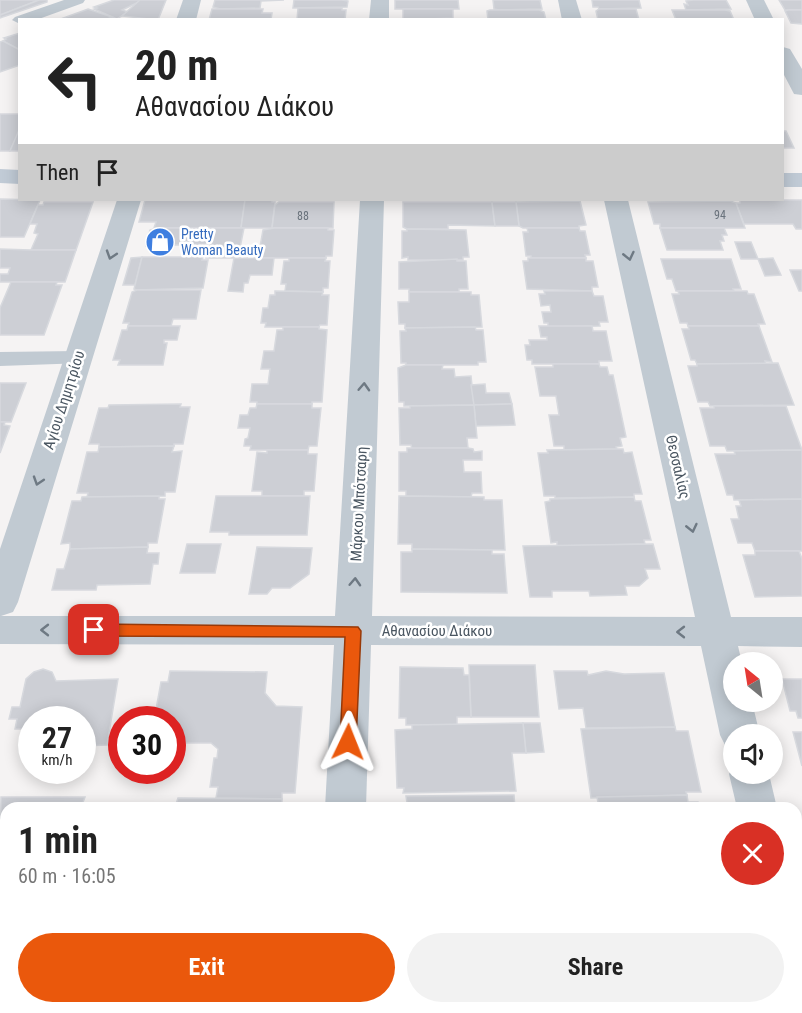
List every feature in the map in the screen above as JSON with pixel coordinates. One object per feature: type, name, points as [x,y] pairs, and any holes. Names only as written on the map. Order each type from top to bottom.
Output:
[{"type":"main road","points":[[0,176],[18,177]]},
{"type":"main road","points":[[784,180],[802,180]]},
{"type":"street","points":[[25,18],[78,0]]},
{"type":"street","points":[[187,18],[192,0]]},
{"type":"street","points":[[379,18],[380,0]]},
{"type":"street","points":[[567,0],[572,18]]},
{"type":"street","points":[[755,0],[764,18]]},
{"type":"street","points":[[784,55],[802,89]]},
{"type":"street","name":"Αγίου Δημητρίου","points":[[0,602],[129,201]]},
{"type":"street","name":"Μάρκου Μπότσαρη","points":[[345,802],[372,201]]},
{"type":"street","name":"Θεσσαλίας","points":[[616,201],[737,724]]},
{"type":"street","points":[[0,359],[77,358]]},
{"type":"street","name":"Αθανασίου Διάκου","points":[[0,630],[802,632]]},
{"type":"street","points":[[751,784],[756,802]]},
{"type":"building","points":[[0,0],[39,0],[0,15]]},
{"type":"building","points":[[39,0],[47,0],[47,2],[0,18],[0,15]]},
{"type":"building","points":[[114,0],[141,1],[122,10],[128,12],[119,18],[94,9],[97,8],[94,7]]},
{"type":"building","points":[[140,0],[166,0],[159,18],[122,16]]},
{"type":"building","points":[[215,0],[284,0],[261,1],[260,8],[220,9],[213,7]]},
{"type":"building","points":[[294,0],[348,1],[347,7],[293,8]]},
{"type":"building","points":[[395,0],[458,0],[459,9],[395,9]]},
{"type":"building","points":[[493,0],[540,0],[542,9],[499,10],[494,9]]},
{"type":"building","points":[[592,0],[639,0],[641,8],[599,9],[593,7]]},
{"type":"building","points":[[726,0],[731,9],[686,10],[684,4],[688,5],[686,1]]},
{"type":"building","points":[[779,0],[802,0],[802,10],[785,10]]},
{"type":"building","points":[[298,8],[342,8],[346,10],[345,18],[297,18]]},
{"type":"building","points":[[88,9],[112,17],[110,18],[63,18]]},
{"type":"building","points":[[212,9],[263,9],[262,13],[272,13],[271,18],[210,18]]},
{"type":"building","points":[[403,9],[453,9],[453,18],[403,18]]},
{"type":"building","points":[[599,9],[636,9],[638,18],[598,18],[596,11]]},
{"type":"building","points":[[539,10],[544,12],[546,18],[488,18],[487,11]]},
{"type":"building","points":[[672,10],[725,10],[730,11],[733,18],[675,18]]},
{"type":"building","points":[[802,10],[802,24],[791,23],[785,11]]},
{"type":"building","points":[[18,34],[18,49],[3,41],[6,39],[4,38]]},
{"type":"building","points":[[3,41],[18,49],[18,66],[0,72],[0,42]]},
{"type":"building","points":[[0,114],[18,114],[18,134],[10,151],[0,151]]},
{"type":"building","points":[[784,131],[786,131],[794,148],[784,148]]},
{"type":"building","points":[[18,132],[18,151],[10,151]]},
{"type":"building","points":[[0,199],[40,201],[24,237],[0,237]]},
{"type":"building","points":[[802,200],[802,229],[796,229],[793,224],[744,224],[736,203],[740,201]]},
{"type":"building","points":[[145,201],[245,201],[241,228],[154,228],[156,222],[139,222]]},
{"type":"building","points":[[245,201],[275,202],[272,228],[241,228]]},
{"type":"building","points":[[580,201],[586,225],[579,226],[579,228],[523,228],[519,226],[516,202]]},
{"type":"building","points":[[730,201],[736,203],[745,228],[660,228],[660,224],[654,224],[648,202]]},
{"type":"building","points":[[44,202],[93,202],[76,250],[31,250],[38,234],[34,233],[37,224],[30,224],[38,205],[43,205]]},
{"type":"building","points":[[279,202],[334,202],[333,228],[272,228],[275,205]]},
{"type":"building","points":[[403,202],[492,202],[495,226],[448,225],[448,229],[407,229],[403,227]]},
{"type":"building","points":[[492,202],[516,202],[519,226],[495,226]]},
{"type":"building","points":[[212,228],[209,244],[146,246],[150,230]]},
{"type":"building","points":[[212,228],[244,228],[238,258],[206,258]]},
{"type":"building","points":[[274,228],[334,230],[332,256],[326,256],[326,258],[258,258],[263,230]]},
{"type":"building","points":[[527,228],[579,228],[580,231],[585,231],[590,255],[585,255],[586,258],[531,258],[531,256],[526,256],[523,232],[528,232]]},
{"type":"building","points":[[660,228],[724,228],[727,235],[722,235],[724,241],[720,241],[723,250],[667,250]]},
{"type":"building","points":[[407,229],[466,230],[469,257],[463,257],[463,260],[408,260],[408,257],[402,258],[402,231],[407,231]]},
{"type":"building","points":[[735,242],[751,242],[758,259],[741,259]]},
{"type":"building","points":[[0,249],[76,250],[65,282],[0,282],[0,274],[8,274],[10,268],[0,268]]},
{"type":"building","points":[[142,257],[135,285],[123,285],[131,258]]},
{"type":"building","points":[[142,257],[203,257],[202,260],[208,260],[203,288],[134,289]]},
{"type":"building","points":[[234,258],[274,258],[272,275],[250,275],[248,283],[244,283],[243,292],[228,291]]},
{"type":"building","points":[[289,258],[326,258],[325,261],[330,261],[328,288],[323,288],[323,292],[285,291],[286,284],[281,284],[284,261],[289,261]]},
{"type":"building","points":[[528,258],[586,258],[586,261],[593,261],[598,287],[592,287],[592,291],[527,289],[523,261],[528,261]]},
{"type":"building","points":[[773,258],[781,275],[765,276],[758,259]]},
{"type":"building","points":[[457,259],[457,261],[466,261],[468,289],[459,289],[459,292],[409,292],[409,289],[399,289],[399,262]]},
{"type":"building","points":[[661,259],[731,259],[741,289],[676,291],[672,279],[667,279]]},
{"type":"building","points":[[790,270],[802,270],[802,291],[799,291]]},
{"type":"building","points":[[11,282],[57,282],[56,285],[62,285],[44,335],[0,335],[0,308]]},
{"type":"building","points":[[137,290],[201,290],[196,319],[173,319],[171,326],[128,326],[129,323],[123,323],[132,292]]},
{"type":"building","points":[[275,291],[323,292],[322,295],[329,295],[327,325],[265,327],[266,323],[261,323],[263,308],[268,308],[270,295],[275,295]]},
{"type":"building","points":[[544,291],[592,291],[594,296],[603,296],[608,322],[599,322],[600,326],[548,327],[548,323],[544,323],[542,312],[551,312],[550,305],[541,306],[539,294],[545,294]]},
{"type":"building","points":[[678,291],[747,291],[748,294],[754,294],[765,324],[758,324],[759,326],[688,326],[687,323],[680,323],[672,294],[679,294]]},
{"type":"building","points":[[409,292],[471,292],[471,295],[479,295],[482,327],[405,328],[405,324],[399,324],[398,302],[409,302]]},
{"type":"building","points":[[128,326],[180,326],[177,340],[164,340],[164,343],[167,343],[163,365],[118,365],[120,360],[113,360],[122,330],[127,330]]},
{"type":"building","points":[[539,326],[592,326],[593,331],[606,331],[612,361],[599,361],[599,364],[532,364],[532,360],[527,360],[525,345],[530,345],[529,340],[547,340],[547,337],[541,337]]},
{"type":"building","points":[[688,326],[759,326],[772,362],[765,361],[766,364],[697,364],[695,360],[691,360],[682,329],[689,329]]},
{"type":"building","points":[[283,327],[319,327],[319,329],[327,330],[322,402],[257,404],[257,402],[250,402],[252,384],[268,384],[270,369],[261,369],[264,351],[274,351],[277,330],[283,330]]},
{"type":"building","points":[[475,327],[476,330],[483,330],[486,362],[478,362],[478,365],[406,365],[406,363],[401,363],[400,331],[406,331],[405,328]]},
{"type":"building","points":[[778,363],[794,405],[710,406],[708,402],[698,402],[688,366],[697,366],[697,364]]},
{"type":"building","points":[[553,364],[599,364],[600,367],[607,367],[609,375],[613,375],[626,437],[620,438],[622,446],[616,447],[617,449],[564,450],[564,446],[554,446],[549,415],[559,415],[556,396],[540,396],[535,367],[553,367]]},
{"type":"building","points":[[406,365],[443,365],[442,369],[454,369],[455,377],[471,376],[474,405],[404,406],[404,402],[399,402],[398,368]]},
{"type":"building","points":[[0,383],[26,383],[11,422],[0,422]]},
{"type":"building","points":[[485,384],[486,393],[509,393],[512,404],[474,405],[471,385]]},
{"type":"building","points":[[181,404],[180,407],[190,407],[183,444],[99,447],[99,444],[89,444],[99,408],[108,408],[109,405]]},
{"type":"building","points":[[257,404],[312,404],[312,408],[321,408],[317,446],[309,446],[308,450],[250,450],[251,446],[244,446],[250,428],[238,428],[240,415],[248,415],[250,408],[256,408]]},
{"type":"building","points":[[512,404],[515,425],[476,426],[474,405]]},
{"type":"building","points":[[474,405],[477,438],[467,438],[468,448],[412,449],[411,445],[400,445],[399,408]]},
{"type":"building","points":[[714,406],[786,406],[802,450],[727,451],[725,446],[710,446],[700,408],[714,408]]},
{"type":"building","points":[[0,422],[5,422],[4,425],[10,426],[0,453]]},
{"type":"building","points":[[174,446],[172,452],[182,451],[175,492],[165,492],[165,496],[87,497],[88,493],[77,493],[87,452],[98,452],[99,447]]},
{"type":"building","points":[[407,448],[468,448],[473,449],[474,452],[482,451],[482,460],[463,460],[464,472],[481,472],[482,493],[472,493],[471,497],[406,496],[406,491],[399,491],[399,452],[407,452]]},
{"type":"building","points":[[623,449],[624,453],[632,452],[642,494],[634,494],[634,497],[555,498],[555,496],[544,496],[538,453],[548,453],[547,450]]},
{"type":"building","points":[[267,450],[308,450],[308,454],[317,454],[314,491],[304,491],[304,496],[262,496],[262,491],[252,491],[257,452],[267,453]]},
{"type":"building","points":[[802,450],[802,499],[734,500],[733,495],[727,495],[715,454],[735,454],[734,451]]},
{"type":"building","points":[[159,496],[159,499],[165,499],[157,543],[148,543],[148,547],[70,549],[70,543],[61,544],[72,501],[81,501],[82,497]]},
{"type":"building","points":[[216,496],[310,496],[307,535],[229,535],[229,532],[210,532]]},
{"type":"building","points":[[399,496],[484,497],[484,500],[502,500],[505,550],[412,549],[412,544],[398,544]]},
{"type":"building","points":[[634,497],[635,501],[641,501],[651,540],[644,540],[645,544],[557,546],[557,542],[551,543],[545,502],[550,499]]},
{"type":"building","points":[[802,499],[802,551],[755,551],[752,543],[738,543],[731,519],[739,519],[736,506],[741,506],[739,500]]},
{"type":"building","points":[[187,544],[221,544],[215,573],[180,573]]},
{"type":"building","points":[[653,544],[660,569],[645,569],[648,578],[639,586],[625,586],[627,595],[590,596],[589,591],[552,591],[552,597],[530,597],[523,546]]},
{"type":"building","points":[[148,547],[147,553],[159,553],[158,564],[153,564],[150,584],[97,585],[96,590],[52,590],[57,569],[64,569],[70,549]]},
{"type":"building","points":[[257,547],[312,548],[309,574],[290,588],[272,588],[267,594],[249,594]]},
{"type":"building","points":[[412,549],[492,550],[492,554],[504,554],[507,593],[401,592],[401,552],[412,552]]},
{"type":"building","points":[[755,551],[799,551],[802,559],[802,596],[755,597],[743,555],[755,555]]},
{"type":"building","points":[[469,665],[535,665],[539,717],[471,717]]},
{"type":"building","points":[[400,667],[463,668],[464,675],[469,675],[471,717],[457,717],[457,725],[406,725],[406,718],[399,718]]},
{"type":"building","points":[[43,669],[52,672],[56,681],[118,679],[114,706],[108,706],[107,745],[96,745],[96,706],[20,706],[26,679],[34,672]]},
{"type":"building","points":[[170,671],[267,672],[265,693],[276,706],[302,707],[295,793],[282,793],[282,799],[216,798],[218,787],[210,787],[214,758],[217,758],[218,749],[211,743],[186,743],[186,706],[157,706],[161,682],[168,682]]},
{"type":"building","points":[[554,671],[587,671],[588,675],[606,671],[624,674],[664,673],[675,727],[586,728],[583,708],[559,709]]},
{"type":"building","points":[[783,679],[802,679],[802,718],[798,718],[796,711],[790,711]]},
{"type":"building","points":[[12,707],[18,707],[18,729],[15,729],[17,719],[9,719]]},
{"type":"building","points":[[523,723],[540,723],[544,752],[526,753]]},
{"type":"building","points":[[523,723],[526,753],[512,753],[516,791],[403,793],[404,788],[397,788],[395,730],[412,729],[412,725]]},
{"type":"building","points":[[675,727],[676,731],[688,731],[701,792],[686,792],[687,795],[591,798],[581,729]]},
{"type":"building","points":[[793,732],[802,732],[802,766]]},
{"type":"building","points":[[514,795],[515,802],[407,802],[406,796]]},
{"type":"building","points":[[687,795],[688,802],[598,802],[597,797]]},
{"type":"building","points":[[1,797],[85,797],[83,802],[1,802]]},
{"type":"building","points":[[178,798],[282,799],[282,802],[177,802]]},
{"type":"place","name":"Pretty Woman Beauty","points":[[160,242]]},
{"type":"route","points":[[94,630],[353,631],[348,742]]}]
